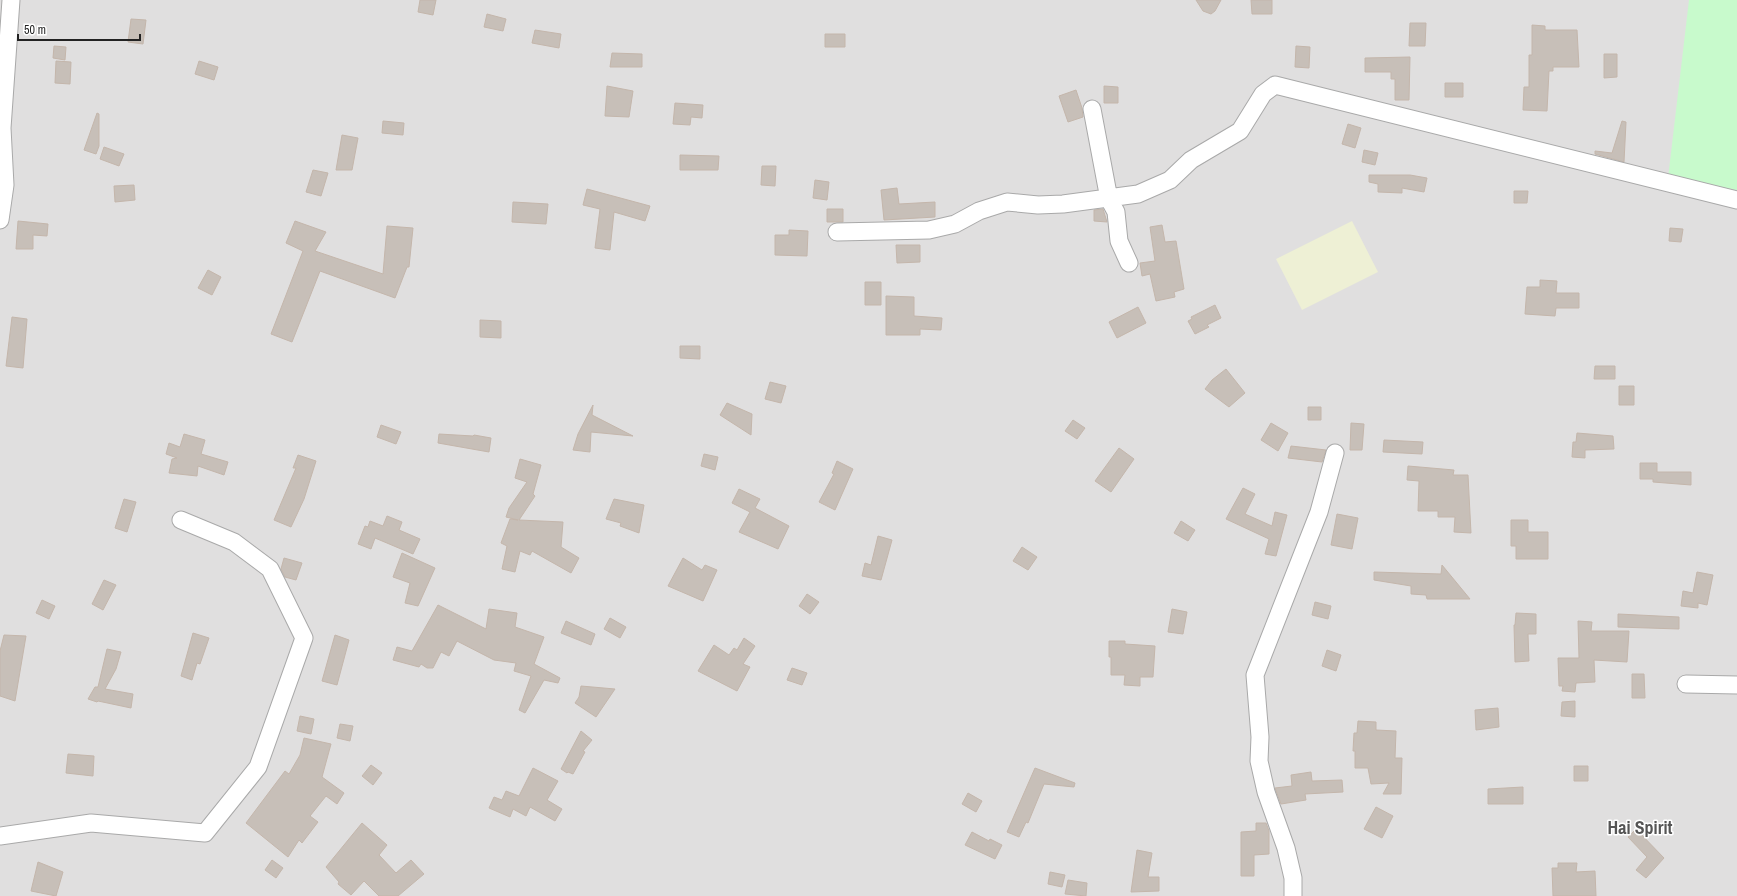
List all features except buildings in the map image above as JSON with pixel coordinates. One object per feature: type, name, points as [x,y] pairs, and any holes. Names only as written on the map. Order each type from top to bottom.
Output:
[{"type":"street","points":[[0,220],[5,185],[2,128],[11,0]]},
{"type":"street","points":[[837,232],[929,230],[955,224],[979,211],[1007,202],[1044,204],[1109,199],[1138,194],[1170,180],[1191,160],[1240,130],[1264,94],[1275,85],[1737,200]]},
{"type":"street","points":[[1092,109],[1109,199],[1116,212],[1119,241],[1129,263]]},
{"type":"street","points":[[1293,896],[1294,878],[1266,792],[1259,761],[1260,737],[1255,675],[1319,512],[1335,453]]},
{"type":"street","points":[[0,836],[91,823],[205,833],[258,767],[304,638],[270,568],[234,542],[181,520]]},
{"type":"street","points":[[1686,684],[1737,685]]},
{"type":"shaded area","points":[[0,0],[1737,0],[1737,896],[0,896]]},
{"type":"green space","points":[[1689,0],[1737,0],[1737,190],[1668,178]]},
{"type":"green space","points":[[1352,221],[1378,272],[1302,310],[1276,259]]},
{"type":"district","name":"Hai Spirit","points":[[1640,827]]}]
